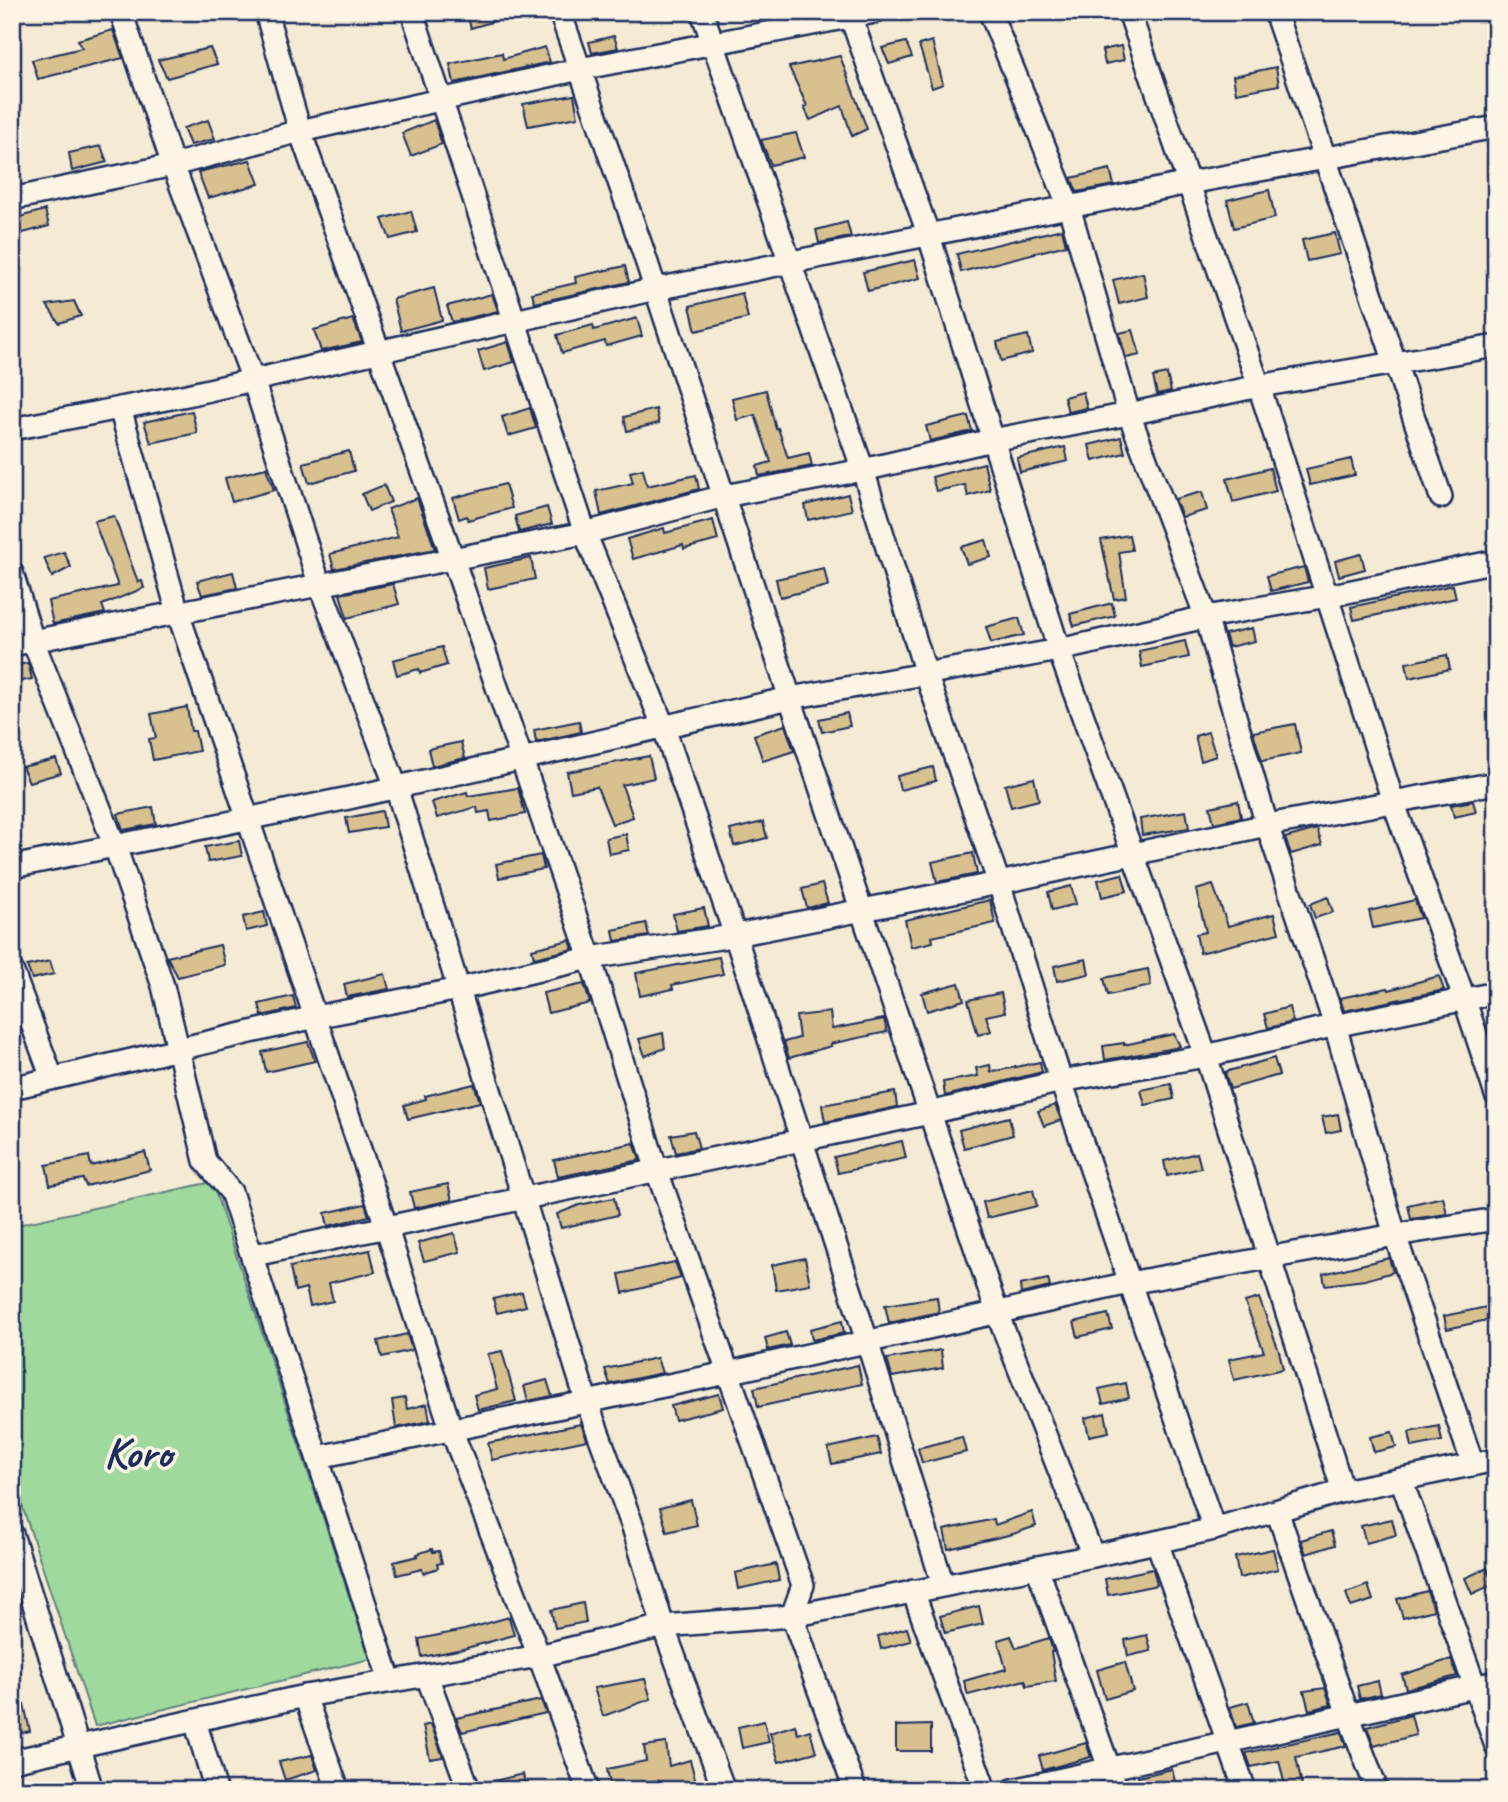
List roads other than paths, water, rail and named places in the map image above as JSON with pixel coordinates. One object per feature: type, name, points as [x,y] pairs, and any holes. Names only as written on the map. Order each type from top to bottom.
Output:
[{"type":"street","points":[[121,12],[173,165],[253,380],[320,586],[396,787],[586,1400],[633,1527],[663,1626],[724,1790]]},
{"type":"street","points":[[266,12],[300,131],[453,559],[590,958],[657,1171],[803,1585],[792,1616],[855,1790]]},
{"type":"street","points":[[412,12],[585,533],[664,727],[735,935],[943,1585]]},
{"type":"street","points":[[560,12],[656,289],[790,698],[997,1311],[1093,1556]]},
{"type":"street","points":[[702,12],[863,470],[926,674],[999,883],[1061,1081],[1214,1529]]},
{"type":"street","points":[[12,199],[173,165],[300,131],[580,68],[876,12]]},
{"type":"street","points":[[990,12],[1069,207],[1129,414],[1206,617],[1267,825],[1335,1026],[1395,1235],[1473,1465]]},
{"type":"street","points":[[1129,12],[1259,386],[1393,801],[1496,1095]]},
{"type":"street","points":[[1275,12],[1441,497]]},
{"type":"street","points":[[850,15],[929,236],[1059,650],[1206,1056],[1343,1491]]},
{"type":"street","points":[[12,429],[253,380],[656,289],[1189,183],[1496,127]]},
{"type":"street","points":[[12,645],[585,533],[724,496],[863,470],[992,440],[1259,386],[1496,346]]},
{"type":"street","points":[[120,408],[178,613],[387,1229],[451,1429],[588,1790]]},
{"type":"street","points":[[12,866],[248,819],[790,698],[1059,650],[1206,617],[1328,596],[1496,561]]},
{"type":"street","points":[[12,573],[33,641],[115,846],[163,986],[205,1161],[231,1192],[254,1255],[390,1681]]},
{"type":"street","points":[[12,1088],[315,1017],[459,989],[590,958],[735,935],[999,883],[1267,825],[1496,783]]},
{"type":"street","points":[[12,970],[52,1078]]},
{"type":"street","points":[[254,1255],[930,1113],[1061,1081],[1206,1056],[1496,993]]},
{"type":"street","points":[[318,1457],[727,1373],[1129,1283],[1496,1219]]},
{"type":"street","points":[[12,1760],[304,1696],[539,1656],[663,1626],[792,1616],[1093,1556],[1214,1529],[1343,1491],[1496,1460]]},
{"type":"street","points":[[1401,1479],[1485,1684],[1496,1746]]},
{"type":"street","points":[[1277,1511],[1377,1790]]},
{"type":"street","points":[[12,1534],[19,1576],[92,1790]]},
{"type":"street","points":[[1157,1542],[1245,1790]]},
{"type":"street","points":[[1037,1567],[1117,1790]]},
{"type":"street","points":[[914,1591],[985,1790]]},
{"type":"street","points":[[427,1676],[469,1790]]},
{"type":"street","points":[[1013,1790],[1485,1684]]},
{"type":"street","points":[[304,1696],[338,1790]]},
{"type":"street","points":[[195,1721],[216,1790]]},
{"type":"district","name":"Koro","points":[[138,1452]]}]
